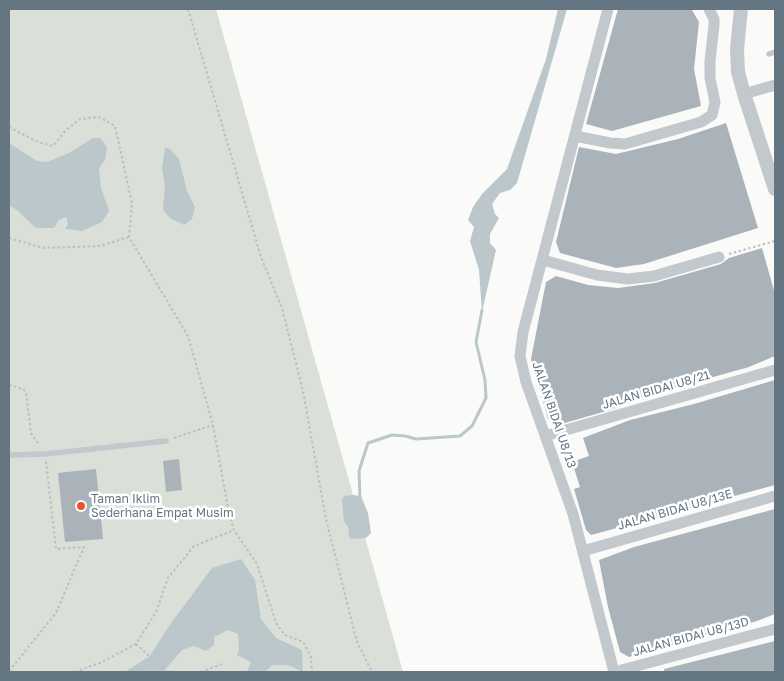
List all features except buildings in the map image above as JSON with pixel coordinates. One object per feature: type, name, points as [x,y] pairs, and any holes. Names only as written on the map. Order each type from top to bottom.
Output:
[{"type":"street","name":"JALAN BIDAI U8/13","points":[[608,9],[523,332],[520,356],[526,382],[564,487],[583,551],[614,672]]},
{"type":"street","points":[[575,136],[625,144],[701,122],[712,115],[715,102],[710,78],[710,61],[714,19],[709,9]]},
{"type":"street","points":[[741,9],[736,60],[744,94],[775,190]]},
{"type":"street","points":[[744,94],[775,86]]},
{"type":"street","points":[[543,260],[598,275],[628,279],[654,276],[719,257]]},
{"type":"street","name":"JALAN BIDAI U8/21","points":[[545,436],[775,370]]},
{"type":"street","name":"JALAN BIDAI U8/13E","points":[[583,551],[775,496]]},
{"type":"street","name":"JALAN BIDAI U8/13D","points":[[614,672],[775,629]]},
{"type":"lane","points":[[9,455],[45,454],[166,441]]},
{"type":"path","points":[[188,9],[261,256],[282,308],[303,391],[326,519],[357,642],[372,672]]},
{"type":"path","points":[[9,127],[38,142],[53,146],[66,130],[80,119],[99,117],[115,126],[132,203],[129,237],[188,336],[213,425],[228,513],[234,530],[257,564],[276,623],[285,635],[303,642],[311,657],[312,672]]},
{"type":"path","points":[[9,238],[44,248],[100,246],[129,237]]},
{"type":"path","points":[[719,257],[775,240]]},
{"type":"path","points":[[9,385],[23,388],[26,392],[31,433],[45,454],[56,549],[84,546],[56,613],[10,671]]},
{"type":"path","points":[[166,441],[213,425]]},
{"type":"path","points":[[75,672],[102,662],[136,644],[156,612],[168,578],[194,546],[234,530]]},
{"type":"path","points":[[136,644],[165,671]]},
{"type":"path","points":[[200,672],[222,664]]},
{"type":"shaded area","points":[[9,9],[216,9],[403,672],[9,672]]},
{"type":"shaded area","points":[[558,9],[567,9],[517,183],[510,190],[500,193],[492,204],[495,214],[499,218],[490,234],[490,243],[496,250],[482,312],[479,270],[470,241],[474,227],[468,220],[473,207],[482,194],[507,169],[546,59]]},
{"type":"shaded area","points":[[93,138],[100,138],[107,147],[105,160],[99,168],[101,188],[109,211],[102,222],[82,231],[65,229],[68,224],[66,217],[59,220],[54,228],[36,228],[9,205],[9,143],[37,161],[47,162],[69,153]]},
{"type":"shaded area","points":[[165,148],[170,149],[179,159],[187,191],[195,207],[192,219],[184,225],[171,219],[163,210],[165,186],[162,168]]},
{"type":"shaded area","points":[[344,496],[361,496],[368,513],[371,533],[366,538],[351,539],[348,534],[349,529],[344,521],[342,500]]},
{"type":"shaded area","points":[[241,559],[255,580],[261,619],[276,638],[302,650],[303,672],[288,665],[272,665],[265,672],[247,672],[251,662],[237,655],[239,649],[238,634],[228,630],[214,637],[214,645],[206,651],[194,646],[182,650],[163,672],[125,672],[150,656],[169,626],[212,568]]},
{"type":"waterway","points":[[360,499],[359,471],[368,443],[392,435],[416,439],[460,436],[472,426],[486,398],[485,380],[476,342],[482,310]]},
{"type":"place","name":"Taman Iklim Sederhana Empat Musim","points":[[81,506]]}]
